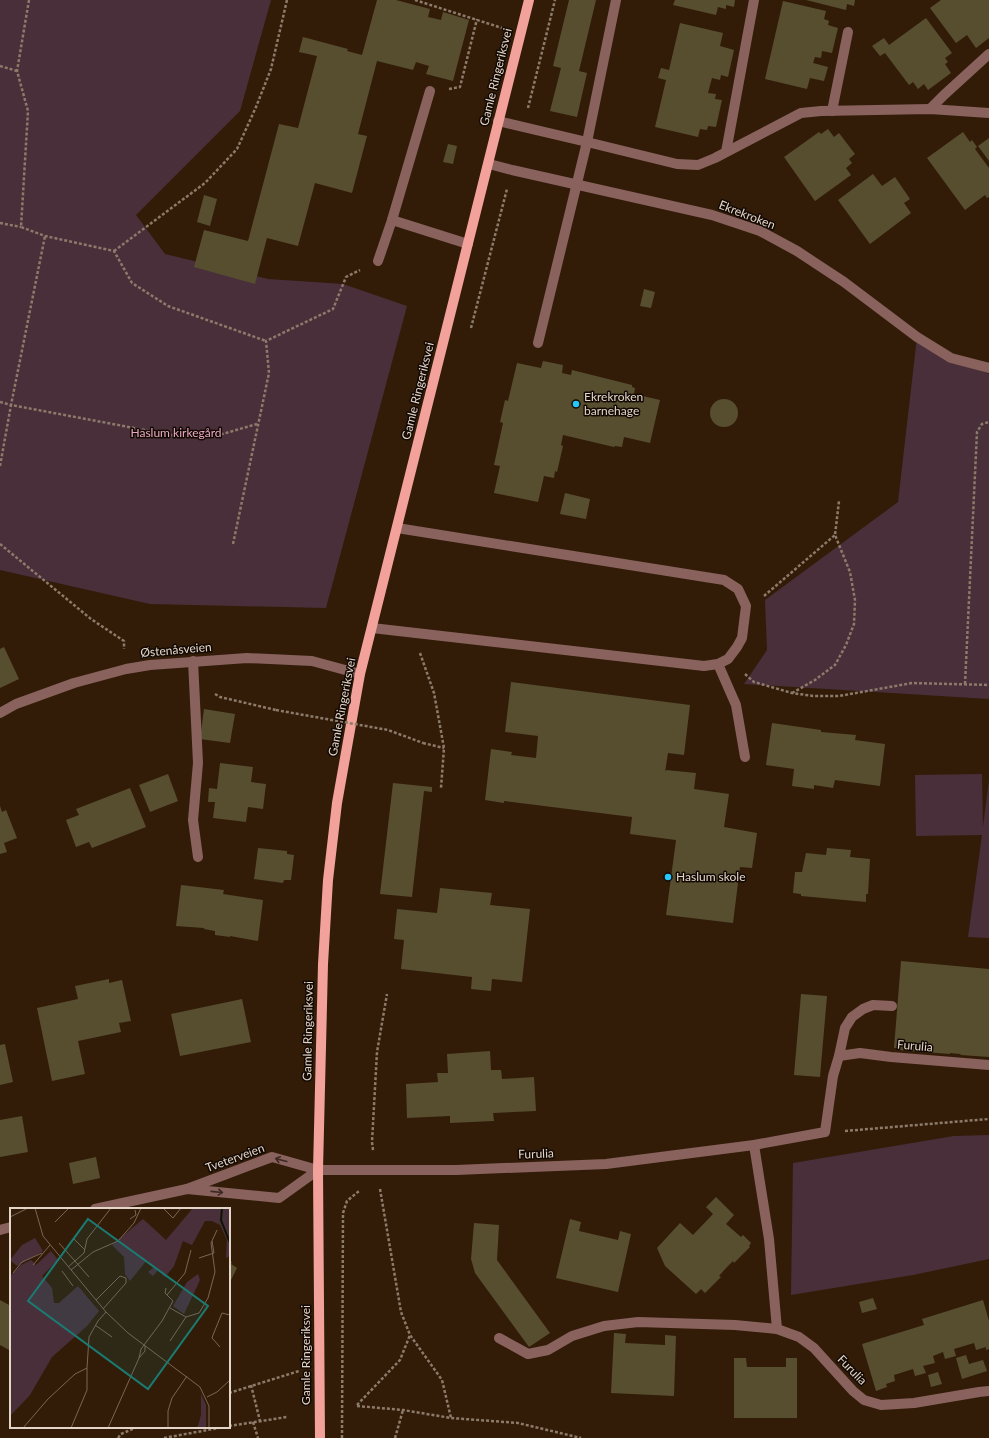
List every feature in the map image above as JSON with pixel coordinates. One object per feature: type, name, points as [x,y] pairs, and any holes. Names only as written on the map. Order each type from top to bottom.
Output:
[{"type":"main road","name":"Gamle Ringeriksvei","points":[[320,1438],[318,1170],[323,964],[328,880],[337,803],[360,674],[530,0]]},
{"type":"street","points":[[538,342],[587,142],[616,0]]},
{"type":"street","points":[[726,152],[754,0]]},
{"type":"street","points":[[832,111],[848,32]]},
{"type":"street","points":[[930,109],[944,94],[989,54]]},
{"type":"street","points":[[378,261],[392,220],[430,91]]},
{"type":"street","points":[[498,122],[677,164],[698,165],[801,113],[930,109],[989,113]]},
{"type":"street","name":"Ekrekroken","points":[[489,164],[712,215],[760,231],[797,251],[844,282],[917,337],[951,358],[989,368]]},
{"type":"street","points":[[392,220],[468,244]]},
{"type":"street","points":[[372,628],[704,666],[718,664],[728,659],[742,638],[746,606],[738,589],[724,580],[397,528]]},
{"type":"street","name":"Østenåsveien","points":[[0,713],[16,704],[74,683],[126,669],[150,665],[247,658],[312,661],[360,674]]},
{"type":"street","points":[[193,661],[198,763],[193,820],[198,857]]},
{"type":"street","points":[[718,664],[736,705],[745,757]]},
{"type":"street","points":[[824,1132],[833,1076],[845,1028],[852,1017],[863,1009],[873,1005],[892,1006]]},
{"type":"street","name":"Furulia","points":[[839,1056],[860,1053],[989,1065]]},
{"type":"street","name":"Furulia","points":[[318,1170],[456,1170],[606,1164],[754,1145],[824,1132]]},
{"type":"street","points":[[754,1145],[769,1238],[777,1329]]},
{"type":"street","name":"Tveterveien","points":[[100,1208],[187,1189],[272,1157],[318,1170]]},
{"type":"street","name":"Tveterveien","points":[[187,1189],[278,1198],[318,1170]]},
{"type":"street","points":[[0,1230],[10,1227]]},
{"type":"street","name":"Furulia","points":[[499,1338],[528,1354],[548,1350],[572,1336],[604,1326],[638,1322],[777,1329],[799,1338],[814,1348],[853,1391],[864,1400],[881,1405],[914,1403],[989,1391]]},
{"type":"path","points":[[21,227],[28,111],[17,71],[29,0]]},
{"type":"path","points":[[114,251],[205,183],[237,149],[271,69],[287,0]]},
{"type":"path","points":[[415,0],[521,34]]},
{"type":"path","points":[[430,91],[460,87],[477,19]]},
{"type":"path","points":[[0,66],[17,71]]},
{"type":"path","points":[[0,223],[21,227],[45,236],[114,251],[132,283],[168,306],[266,341],[333,309],[346,277],[378,261]]},
{"type":"path","points":[[0,466],[45,236]]},
{"type":"path","points":[[233,544],[269,373],[266,341]]},
{"type":"path","points":[[0,402],[177,436],[212,437],[258,424]]},
{"type":"path","points":[[965,684],[977,432],[982,424],[989,422]]},
{"type":"path","points":[[792,693],[815,680],[835,665],[846,645],[854,624],[855,600],[850,572],[835,535],[839,501]]},
{"type":"path","points":[[746,606],[763,596],[835,535]]},
{"type":"path","points":[[0,544],[91,619],[124,641],[126,669]]},
{"type":"path","points":[[413,633],[434,693],[444,748],[441,788]]},
{"type":"path","points":[[728,659],[754,682],[792,693],[813,696],[839,696],[912,683],[989,685]]},
{"type":"path","points":[[194,682],[220,696],[276,710],[388,730],[423,743],[444,748]]},
{"type":"path","points":[[387,994],[377,1052],[372,1142],[376,1171],[401,1312],[410,1335],[442,1380],[451,1418]]},
{"type":"path","points":[[824,1132],[989,1119]]},
{"type":"path","points":[[342,1438],[343,1214],[347,1200],[358,1191],[379,1182]]},
{"type":"path","points":[[410,1335],[400,1360],[357,1406],[403,1410],[451,1418],[518,1423],[581,1438]]},
{"type":"path","points":[[230,1393],[300,1371]]},
{"type":"path","points":[[251,1386],[260,1421]]},
{"type":"path","points":[[395,1438],[403,1410]]},
{"type":"path","points":[[230,1426],[287,1417]]},
{"type":"path","points":[[253,1422],[258,1438]]},
{"type":"path","points":[[118,1438],[121,1434],[135,1428]]},
{"type":"path","points":[[164,1438],[219,1428]]},
{"type":"green space","name":"Haslum kirkegård","points":[[0,0],[271,0],[240,111],[136,215],[165,254],[268,279],[343,284],[407,306],[326,608],[150,604],[0,570]]},
{"type":"green space","points":[[917,337],[989,374],[989,699],[744,684],[767,650],[765,600],[898,502]]},
{"type":"green space","points":[[982,774],[983,827],[989,780],[989,938],[968,937],[982,835],[916,836],[915,775]]},
{"type":"green space","points":[[989,1135],[989,1259],[913,1275],[791,1295],[793,1163],[954,1136]]},
{"type":"building","points":[[377,0],[396,0],[430,9],[428,17],[441,20],[443,12],[469,20],[453,81],[426,74],[429,66],[416,62],[413,70],[377,61],[358,134],[367,136],[352,193],[315,183],[298,246],[267,238],[255,284],[194,267],[204,230],[248,241],[279,124],[298,128],[317,56],[299,52],[303,37],[348,49],[347,51],[362,55]]},
{"type":"building","points":[[569,0],[596,0],[579,71],[587,73],[577,117],[550,111],[561,68],[553,66]]},
{"type":"building","points":[[675,0],[735,0],[734,7],[726,5],[726,9],[718,7],[716,15],[673,5]]},
{"type":"building","points":[[806,0],[855,0],[854,6],[847,4],[846,10]]},
{"type":"building","points":[[941,0],[989,0],[989,38],[976,48],[967,35],[956,43],[930,8]]},
{"type":"building","points":[[783,1],[826,11],[824,19],[829,21],[828,25],[838,28],[832,53],[822,51],[821,58],[815,57],[813,63],[828,67],[824,81],[810,78],[807,89],[765,79]]},
{"type":"building","points":[[926,18],[952,53],[945,58],[948,62],[945,64],[951,73],[928,90],[924,84],[918,89],[913,82],[909,85],[885,53],[880,56],[872,46],[884,38],[889,45]]},
{"type":"building","points":[[680,23],[723,33],[720,46],[734,50],[728,77],[721,75],[720,80],[712,78],[708,93],[716,94],[715,99],[722,100],[716,127],[708,126],[707,130],[700,129],[698,137],[655,127],[666,80],[658,78],[661,68],[669,70]]},
{"type":"building","points":[[828,129],[834,137],[839,133],[855,154],[849,159],[852,163],[846,168],[851,175],[815,201],[784,157],[819,132],[821,134]]},
{"type":"building","points":[[963,132],[970,142],[972,140],[977,147],[975,149],[989,168],[989,197],[987,198],[985,195],[965,210],[927,158]]},
{"type":"building","points":[[989,138],[989,161],[978,146]]},
{"type":"building","points":[[448,144],[457,146],[453,164],[443,162]]},
{"type":"building","points":[[873,174],[882,186],[895,177],[910,199],[904,203],[911,213],[870,244],[838,200]]},
{"type":"building","points":[[204,195],[217,199],[210,226],[197,222]]},
{"type":"building","points":[[644,289],[655,292],[651,308],[640,306]]},
{"type":"building","points":[[543,361],[563,365],[562,373],[571,375],[572,370],[632,385],[632,387],[635,388],[634,394],[660,400],[650,443],[624,437],[622,447],[614,447],[563,435],[561,445],[563,446],[557,472],[555,471],[554,478],[544,476],[538,502],[494,493],[500,466],[494,465],[503,423],[500,422],[505,400],[508,401],[517,363],[541,368]]},
{"type":"building","points":[[724,399],[734,403],[738,413],[734,423],[724,427],[714,423],[710,413],[714,403]]},
{"type":"building","points":[[565,493],[590,499],[586,519],[560,514]]},
{"type":"building","points":[[4,647],[19,679],[0,688],[0,649]]},
{"type":"building","points":[[511,682],[690,705],[684,755],[668,753],[665,772],[666,770],[696,773],[694,789],[729,794],[724,827],[757,833],[752,868],[740,867],[733,923],[666,915],[676,840],[630,834],[632,817],[485,800],[491,749],[512,752],[511,755],[536,758],[538,736],[505,732]]},
{"type":"building","points":[[204,709],[235,714],[230,743],[200,739]]},
{"type":"building","points":[[772,723],[821,730],[821,732],[856,735],[855,740],[885,744],[880,786],[835,780],[833,788],[814,785],[814,789],[792,786],[794,769],[766,765]]},
{"type":"building","points":[[220,763],[253,767],[251,782],[266,784],[263,809],[248,807],[246,822],[213,818],[215,802],[208,802],[209,788],[217,789]]},
{"type":"building","points":[[168,774],[178,801],[150,812],[139,785]]},
{"type":"building","points":[[393,783],[432,787],[432,792],[424,791],[412,897],[380,894]]},
{"type":"building","points":[[130,788],[146,827],[92,848],[89,842],[76,847],[66,820],[79,815],[76,809]]},
{"type":"building","points":[[0,806],[2,812],[6,810],[17,838],[4,843],[7,852],[0,854]]},
{"type":"building","points":[[258,848],[287,851],[287,854],[294,855],[291,880],[284,880],[283,883],[254,879]]},
{"type":"building","points":[[827,848],[851,850],[850,857],[870,859],[868,894],[866,894],[866,902],[801,896],[801,894],[793,893],[795,872],[802,872],[806,853],[826,855]]},
{"type":"building","points":[[181,885],[224,890],[223,894],[263,900],[258,941],[215,935],[215,931],[204,928],[176,926]]},
{"type":"building","points":[[440,888],[492,893],[490,905],[530,909],[522,982],[492,979],[491,991],[471,989],[472,977],[401,969],[404,940],[394,939],[397,909],[437,913]]},
{"type":"building","points":[[901,961],[989,969],[989,1057],[899,1050],[899,1048],[894,1048]]},
{"type":"building","points":[[109,979],[109,983],[122,980],[131,1021],[119,1023],[121,1032],[78,1041],[85,1074],[52,1081],[37,1008],[78,999],[75,986]]},
{"type":"building","points":[[801,994],[827,996],[820,1077],[794,1075]]},
{"type":"building","points":[[242,999],[251,1042],[180,1056],[171,1014]]},
{"type":"building","points":[[5,1044],[13,1082],[0,1085],[0,1045]]},
{"type":"building","points":[[490,1051],[491,1070],[501,1070],[502,1079],[534,1077],[536,1111],[493,1113],[494,1121],[450,1123],[450,1116],[407,1118],[406,1084],[438,1082],[437,1073],[448,1073],[447,1054]]},
{"type":"building","points":[[22,1116],[28,1152],[0,1157],[0,1120]]},
{"type":"building","points":[[96,1157],[100,1178],[73,1184],[69,1163]]},
{"type":"building","points":[[716,1197],[734,1215],[726,1224],[741,1237],[743,1235],[751,1243],[749,1246],[750,1247],[734,1263],[733,1261],[726,1268],[719,1276],[721,1277],[705,1293],[701,1289],[696,1294],[665,1266],[657,1248],[680,1223],[693,1235],[713,1214],[706,1207]]},
{"type":"building","points":[[570,1219],[581,1222],[579,1231],[618,1240],[620,1231],[631,1234],[618,1292],[556,1278]]},
{"type":"building","points":[[474,1223],[499,1225],[497,1260],[550,1333],[529,1347],[475,1273],[471,1259]]},
{"type":"building","points":[[230,1261],[232,1262],[231,1264],[237,1268],[230,1282]]},
{"type":"building","points":[[873,1298],[877,1309],[862,1313],[859,1302]]},
{"type":"building","points":[[0,1300],[10,1305],[10,1350],[0,1345]]},
{"type":"building","points":[[983,1300],[989,1321],[989,1349],[986,1350],[986,1347],[976,1350],[974,1343],[954,1349],[956,1356],[945,1359],[943,1352],[933,1356],[935,1363],[923,1366],[926,1373],[915,1376],[913,1369],[894,1375],[895,1381],[886,1384],[887,1387],[876,1391],[862,1344],[924,1325],[922,1319]]},
{"type":"building","points":[[614,1333],[626,1334],[625,1343],[665,1345],[665,1335],[676,1336],[674,1396],[611,1393]]},
{"type":"building","points":[[966,1355],[969,1364],[983,1360],[987,1371],[962,1379],[956,1358]]},
{"type":"building","points":[[734,1358],[746,1358],[747,1367],[786,1367],[786,1358],[797,1358],[797,1418],[734,1418]]},
{"type":"building","points":[[938,1372],[942,1384],[931,1387],[928,1375]]},
{"type":"place","name":"Ekrekroken barnehage","points":[[576,404]]},
{"type":"place","name":"Haslum skole","points":[[668,877]]}]
